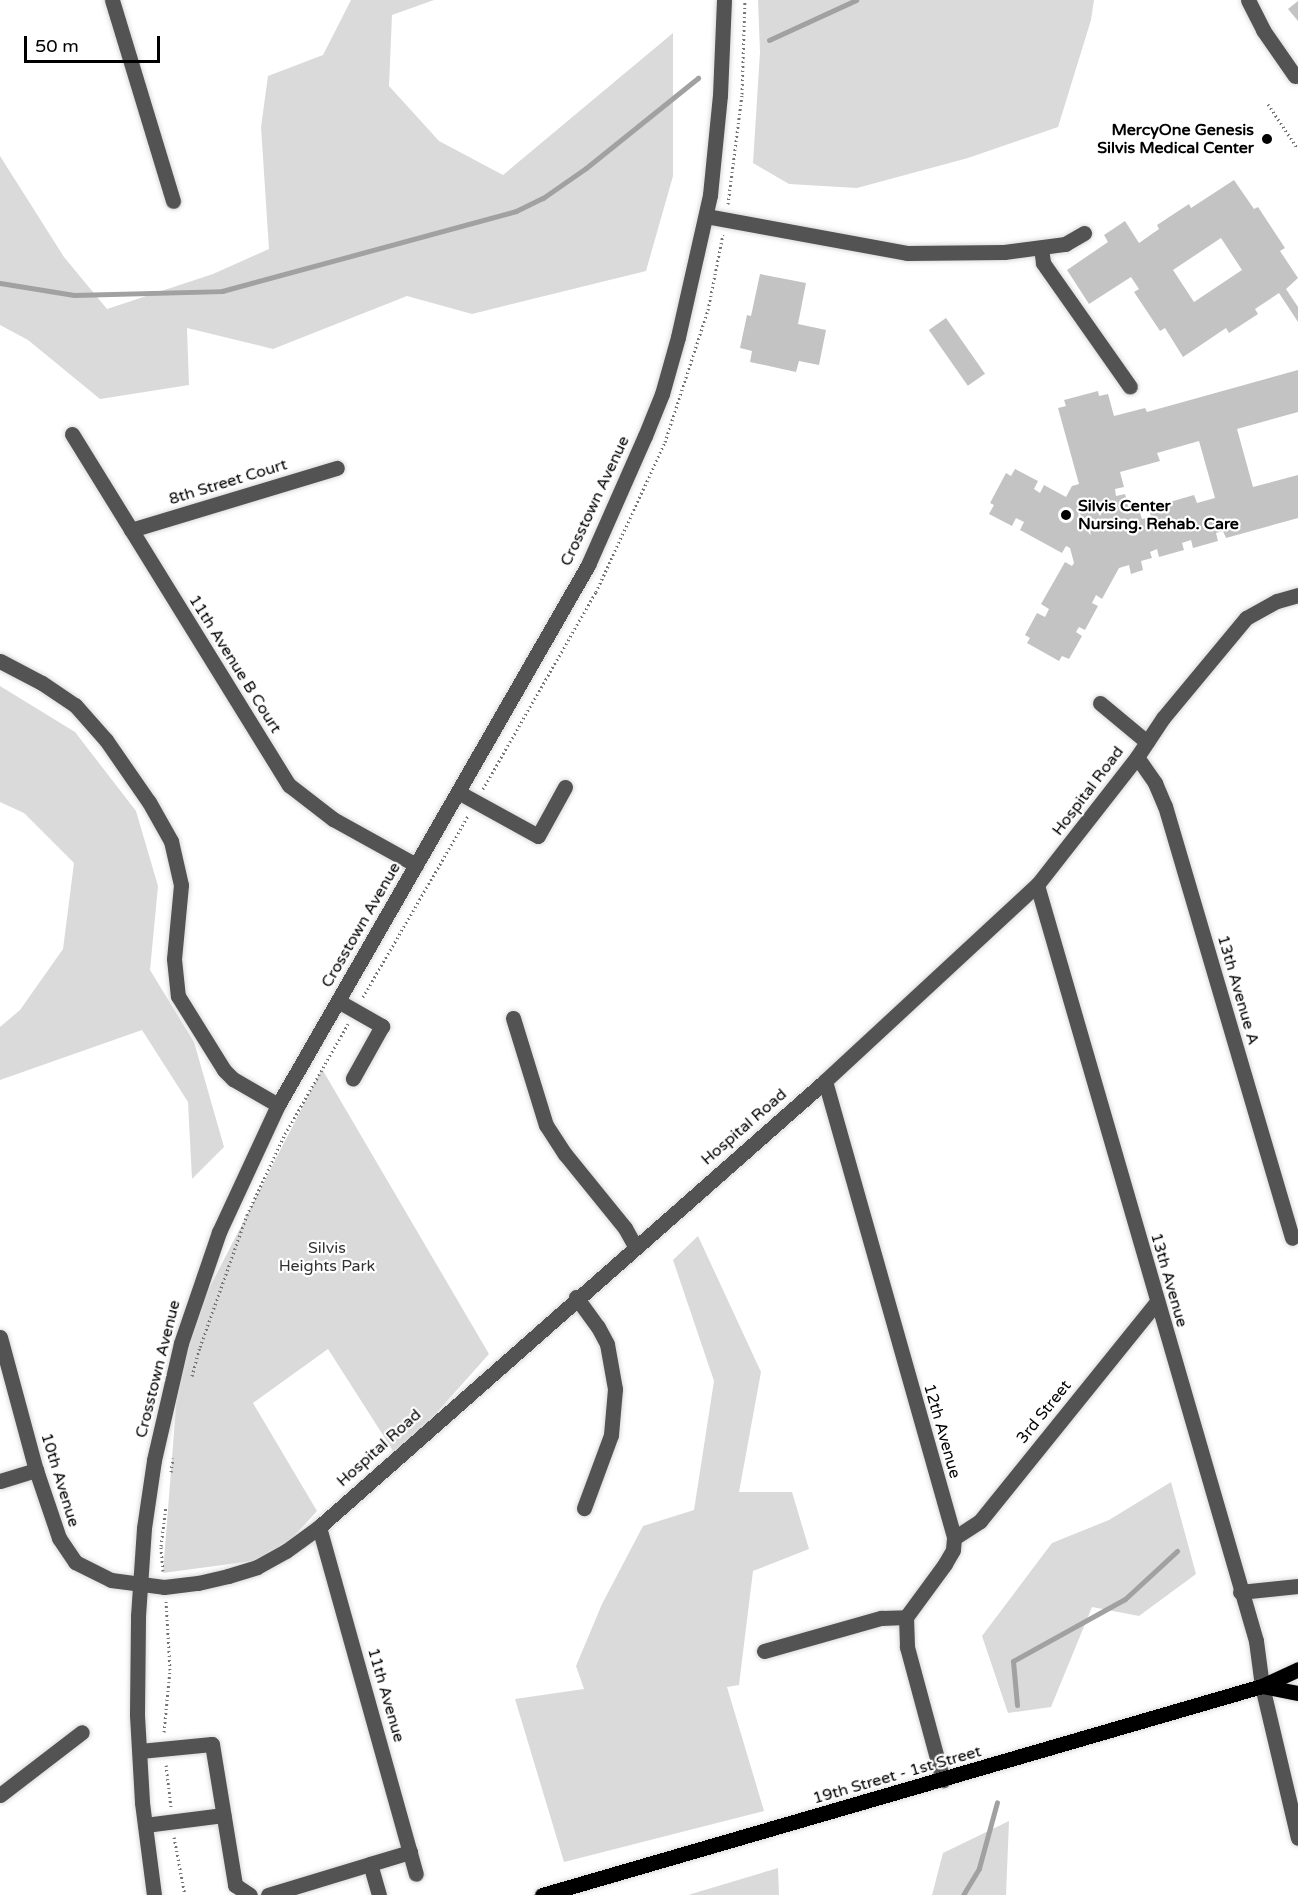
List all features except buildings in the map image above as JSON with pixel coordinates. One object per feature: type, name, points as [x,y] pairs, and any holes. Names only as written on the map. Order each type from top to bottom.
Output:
[{"type":"main road","name":"19th Street - 1st Street","points":[[542,1895],[1262,1686],[1298,1669]]},
{"type":"main road","points":[[1262,1686],[1298,1693]]},
{"type":"street","points":[[112,0],[173,201]]},
{"type":"street","name":"Crosstown Avenue","points":[[154,1895],[145,1825],[137,1714],[140,1585],[144,1528],[154,1460],[181,1343],[219,1232],[278,1105],[588,565],[662,394],[706,216],[717,146],[724,0]]},
{"type":"street","points":[[1248,0],[1263,30],[1295,76]]},
{"type":"street","points":[[706,216],[907,253],[971,254],[1041,248],[1065,244],[1084,233]]},
{"type":"street","points":[[1041,248],[1043,263],[1130,387]]},
{"type":"street","name":"11th Avenue B Court","points":[[72,434],[289,785],[333,819],[416,865]]},
{"type":"street","name":"8th Street Court","points":[[131,530],[337,468]]},
{"type":"street","name":"Hospital Road","points":[[140,1585],[164,1587],[198,1583],[257,1567],[286,1551],[319,1527],[576,1297],[825,1081],[1037,885],[1208,662],[1246,618],[1277,602],[1298,595]]},
{"type":"street","points":[[0,662],[42,682],[75,705],[106,740],[149,802],[171,841],[181,885],[174,959],[178,996],[224,1070],[233,1079],[278,1105]]},
{"type":"street","points":[[1100,703],[1147,742]]},
{"type":"street","name":"13th Avenue A","points":[[1137,757],[1155,783],[1165,806],[1292,1238]]},
{"type":"street","points":[[458,792],[538,836],[565,787]]},
{"type":"street","name":"13th Avenue","points":[[1037,885],[1256,1641],[1262,1686],[1292,1794],[1298,1838]]},
{"type":"street","points":[[338,1001],[382,1026],[353,1078]]},
{"type":"street","points":[[513,1018],[546,1125],[565,1154],[626,1228],[636,1246]]},
{"type":"street","name":"12th Avenue","points":[[825,1081],[954,1538]]},
{"type":"street","points":[[576,1297],[598,1327],[607,1344],[615,1389],[611,1435],[584,1508]]},
{"type":"street","name":"3rd Street","points":[[954,1538],[980,1521],[1157,1302]]},
{"type":"street","name":"10th Avenue","points":[[0,1337],[36,1470],[59,1538],[75,1562],[111,1580],[140,1585]]},
{"type":"street","points":[[0,1481],[36,1470]]},
{"type":"street","name":"11th Avenue","points":[[319,1527],[416,1874]]},
{"type":"street","points":[[943,1780],[907,1647],[906,1617],[945,1564],[953,1550],[954,1538]]},
{"type":"street","points":[[1240,1592],[1298,1586]]},
{"type":"street","points":[[764,1651],[881,1618],[906,1617]]},
{"type":"street","points":[[0,1795],[82,1732]]},
{"type":"street","points":[[140,1750],[212,1744],[235,1885],[250,1895]]},
{"type":"street","points":[[145,1825],[223,1815]]},
{"type":"street","points":[[268,1895],[410,1852]]},
{"type":"street","points":[[370,1864],[379,1895]]},
{"type":"path","points":[[1268,104],[1298,149]]},
{"type":"green space","points":[[351,0],[434,0],[392,15],[389,86],[439,141],[503,175],[673,33],[673,176],[646,271],[472,314],[407,296],[273,349],[187,328],[189,385],[100,399],[28,340],[0,325],[0,156],[64,257],[107,309],[213,274],[269,249],[261,127],[268,76],[323,55]]},
{"type":"green space","points":[[758,0],[1094,0],[1091,20],[1058,127],[968,158],[857,188],[789,184],[753,163],[760,52]]},
{"type":"green space","points":[[0,686],[75,732],[136,811],[158,886],[150,970],[194,1042],[224,1147],[192,1179],[188,1102],[142,1030],[0,1080],[0,1027],[20,1010],[63,949],[74,863],[24,813],[0,802]]},
{"type":"green space","name":"Silvis Heights Park","points":[[322,1069],[489,1354],[397,1457],[328,1349],[253,1403],[317,1511],[274,1558],[163,1573],[181,1343]]},
{"type":"green space","points":[[698,1236],[761,1372],[739,1492],[792,1492],[809,1549],[753,1571],[739,1685],[727,1687],[764,1811],[564,1862],[515,1699],[584,1689],[576,1666],[602,1604],[643,1526],[694,1510],[714,1381],[673,1260]]},
{"type":"green space","points":[[1171,1482],[1196,1574],[1139,1616],[1092,1607],[1051,1707],[1008,1713],[982,1636],[1052,1543],[1109,1520]]},
{"type":"green space","points":[[1009,1821],[1006,1895],[932,1895],[943,1853]]},
{"type":"green space","points":[[778,1868],[779,1895],[688,1895]]},
{"type":"waterway","points":[[769,40],[856,0]]},
{"type":"waterway","points":[[0,283],[74,295],[222,291],[516,211],[543,198],[586,168],[698,78]]},
{"type":"waterway","points":[[1017,1705],[1013,1661],[1125,1599],[1177,1551]]},
{"type":"waterway","points":[[963,1895],[979,1868],[997,1802]]},
{"type":"place","name":"MercyOne Genesis Silvis Medical Center","points":[[1267,139]]},
{"type":"place","name":"Silvis Center Nursing. Rehab. Care","points":[[1066,515]]}]
